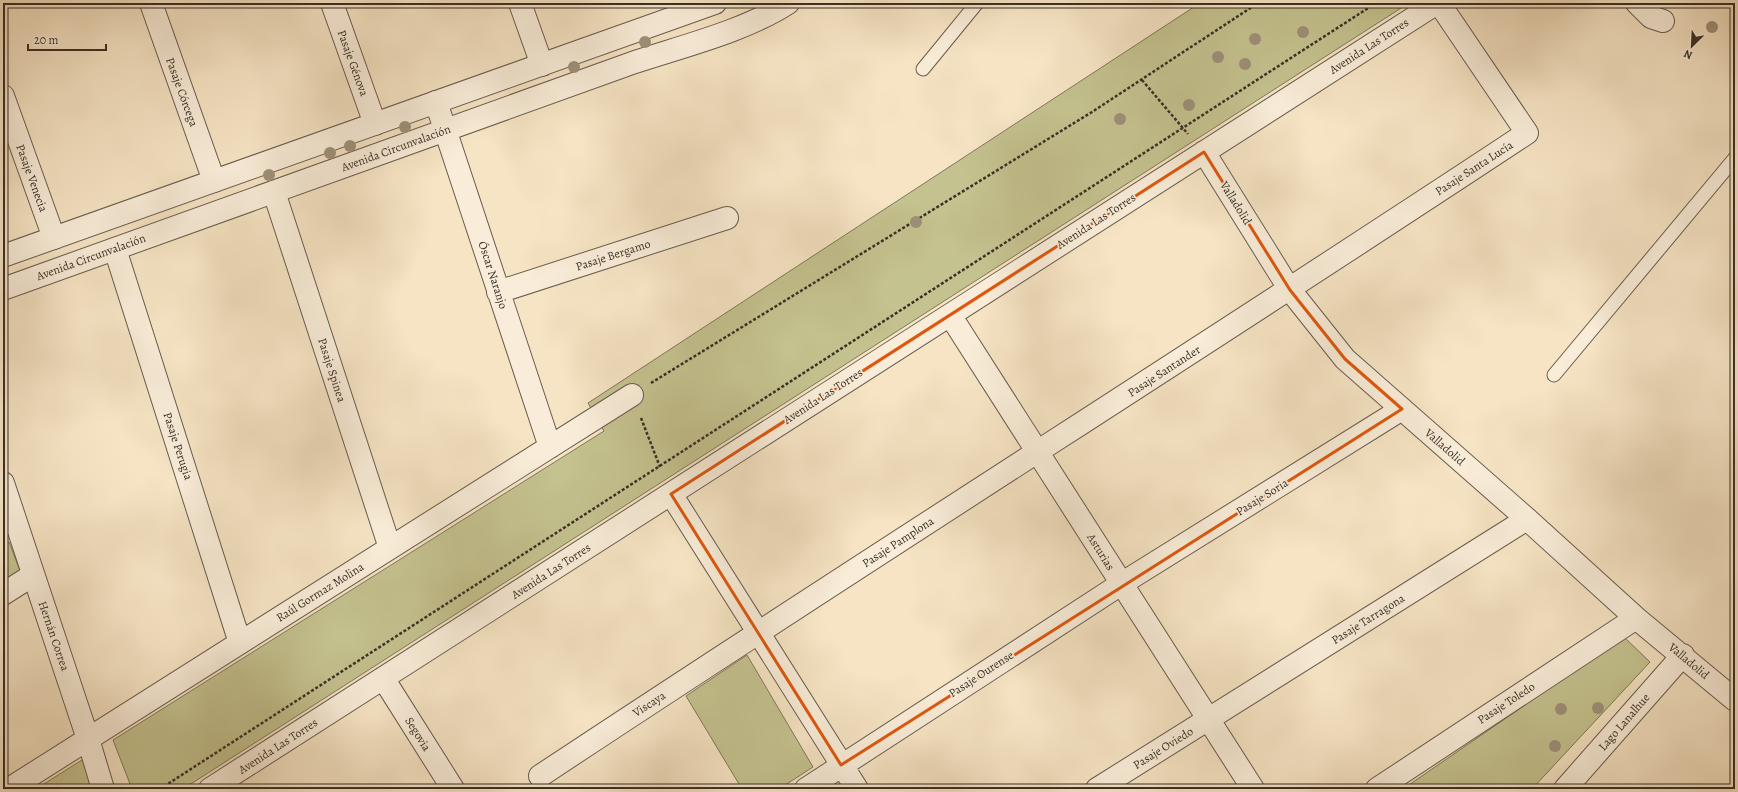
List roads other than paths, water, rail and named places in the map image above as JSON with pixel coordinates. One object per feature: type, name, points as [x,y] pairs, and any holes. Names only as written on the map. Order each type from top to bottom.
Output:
[{"type":"street","name":"Pasaje Córcega","points":[[151,3],[214,182]]},
{"type":"street","name":"Pasaje Génova","points":[[332,3],[375,124]]},
{"type":"street","points":[[520,3],[542,65]]},
{"type":"street","name":"Avenida Circunvalación","points":[[3,289],[734,28],[758,19],[788,3]]},
{"type":"street","name":"Avenida Las Torres","points":[[210,789],[1438,3]]},
{"type":"street","name":"Pasaje Santa Lucía","points":[[1290,290],[1527,134],[1438,3]]},
{"type":"street","points":[[1636,3],[1651,17],[1663,21]]},
{"type":"street","points":[[3,256],[542,65],[705,5]]},
{"type":"street","name":"Pasaje Venecia","points":[[3,96],[54,238]]},
{"type":"street","name":"Óscar Naranjo","points":[[436,102],[550,447]]},
{"type":"street","name":"Valladolid","points":[[1204,152],[1290,290],[1345,359],[1527,519],[1636,618],[1683,655],[1735,700]]},
{"type":"street","name":"Pasaje Spinea","points":[[274,192],[390,548]]},
{"type":"street","name":"Pasaje Bergamo","points":[[498,292],[727,218]]},
{"type":"street","name":"Pasaje Perugia","points":[[115,249],[240,643]]},
{"type":"street","name":"Pasaje Santander","points":[[1037,452],[1290,290]]},
{"type":"street","name":"Asturias","points":[[950,315],[1252,789]]},
{"type":"street","name":"Raúl Gormaz Molina","points":[[9,789],[632,395]]},
{"type":"street","name":"Pasaje Soria","points":[[1122,584],[1402,409]]},
{"type":"street","name":"Pasaje Pamplona","points":[[758,632],[1037,452]]},
{"type":"street","name":"Hernán Correa","points":[[3,483],[10,525],[33,575],[88,738],[103,789]]},
{"type":"street","points":[[671,494],[857,789]]},
{"type":"street","name":"Pasaje Tarragona","points":[[1208,720],[1527,519]]},
{"type":"street","points":[[3,594],[33,575]]},
{"type":"street","name":"Pasaje Ourense","points":[[841,765],[1122,584]]},
{"type":"street","name":"Pasaje Toledo","points":[[1377,789],[1636,618]]},
{"type":"street","name":"Viscaya","points":[[540,776],[758,632]]},
{"type":"street","name":"Lago Lanalhue","points":[[1567,788],[1683,655]]},
{"type":"street","name":"Segovia","points":[[383,678],[453,789]]},
{"type":"street","name":"Pasaje Oviedo","points":[[1097,789],[1208,720]]},
{"type":"street","points":[[806,789],[841,765]]},
{"type":"lane","points":[[923,69],[977,3]]},
{"type":"lane","points":[[1554,375],[1735,158]]}]
